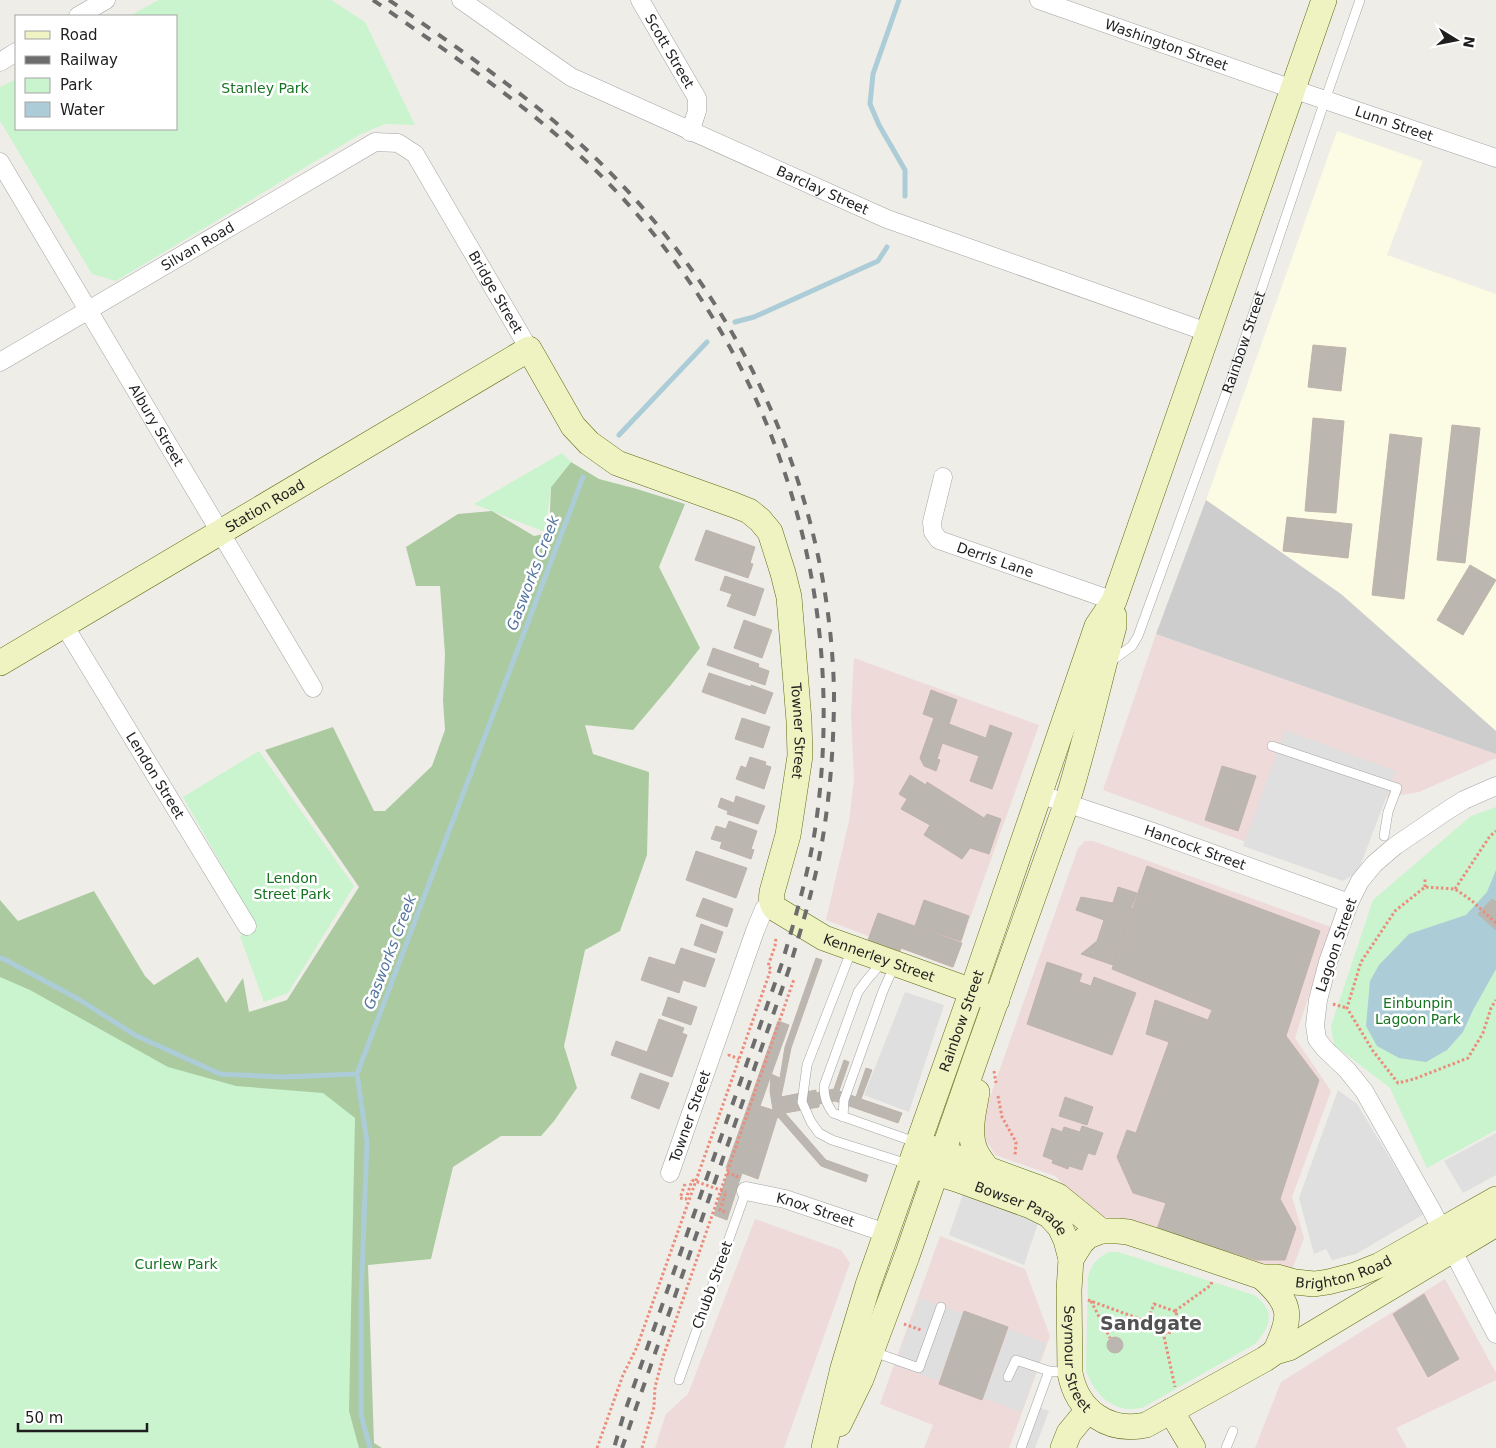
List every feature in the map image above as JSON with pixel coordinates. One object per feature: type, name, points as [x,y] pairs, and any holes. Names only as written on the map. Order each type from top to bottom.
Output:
[{"type":"main road","name":"Rainbow Street","points":[[861,1348],[886,1233],[972,991],[1097,626],[1114,601],[1207,332],[1325,1]]},
{"type":"main road","name":"Bridge Street","points":[[529,349],[573,426],[589,443]]},
{"type":"main road","name":"Station Road","points":[[0,663],[529,349]]},
{"type":"main road","name":"Towner Street","points":[[589,443],[617,463],[749,511],[770,532],[789,597],[800,720],[800,756],[788,835],[771,902]]},
{"type":"main road","name":"Rainbow Street","points":[[825,1448],[836,1397],[861,1348],[940,1162],[985,1064],[997,1000],[1080,760],[1114,626],[1114,601]]},
{"type":"main road","name":"Kennerley Street","points":[[771,902],[776,909],[824,938],[997,1000]]},
{"type":"main road","points":[[985,1064],[978,1090],[972,1126],[976,1151],[987,1169]]},
{"type":"main road","name":"Bowser Parade","points":[[914,1154],[940,1162],[1049,1214],[1060,1226],[1071,1259]]},
{"type":"main road","name":"Bowser Parade","points":[[940,1162],[987,1169],[1058,1196],[1102,1231]]},
{"type":"main road","name":"Brighton Road","points":[[1088,1410],[1099,1418],[1112,1423],[1132,1426],[1146,1424],[1174,1402],[1265,1359],[1275,1352],[1289,1348],[1447,1240],[1496,1199]]},
{"type":"main road","name":"Brighton Road","points":[[1262,1277],[1277,1277],[1295,1282],[1314,1284],[1328,1282],[1355,1275],[1447,1240],[1496,1224]]},
{"type":"main road","name":"Bowser Parade","points":[[1071,1259],[1081,1242],[1088,1236],[1102,1231]]},
{"type":"main road","points":[[1102,1231],[1128,1232],[1262,1277]]},
{"type":"main road","name":"Seymour Street","points":[[1063,1448],[1069,1433],[1088,1410],[1078,1399],[1072,1385],[1060,1372],[1071,1259]]},
{"type":"main road","name":"Brighton Road","points":[[1262,1277],[1281,1295],[1287,1310],[1287,1326],[1275,1352]]},
{"type":"main road","points":[[1174,1402],[1193,1448]]},
{"type":"street","points":[[80,15],[106,0]]},
{"type":"street","name":"Barclay Street","points":[[461,0],[571,77],[690,132],[887,219],[1207,332]]},
{"type":"street","name":"Scott Street","points":[[640,0],[696,98],[697,111],[690,132]]},
{"type":"street","name":"Washington Street","points":[[1039,0],[1294,89]]},
{"type":"street","points":[[0,62],[15,53]]},
{"type":"street","name":"Lunn Street","points":[[1294,89],[1496,158]]},
{"type":"street","name":"Silvan Road","points":[[0,362],[375,142],[398,143]]},
{"type":"street","name":"Bridge Street","points":[[398,143],[415,154],[529,349]]},
{"type":"street","name":"Albury Street","points":[[0,162],[313,688]]},
{"type":"street","name":"Derrls Lane","points":[[943,477],[932,522],[933,532],[939,540],[1114,601]]},
{"type":"street","name":"Lendon Street","points":[[64,625],[247,926]]},
{"type":"street","name":"Lagoon Street","points":[[1496,786],[1464,800],[1394,846],[1374,864],[1360,881],[1349,903],[1328,962],[1318,1000],[1314,1025],[1317,1039],[1364,1091],[1447,1240],[1496,1334]]},
{"type":"street","name":"Hancock Street","points":[[1040,794],[1349,903]]},
{"type":"street","name":"Towner Street","points":[[678,1177],[755,931],[764,909],[771,902]]},
{"type":"street","name":"Knox Street","points":[[741,1186],[886,1233]]},
{"type":"lane","name":"Rainbow Street","points":[[1103,667],[1132,646],[1138,636],[1232,377],[1360,0]]},
{"type":"lane","points":[[1272,746],[1396,788],[1388,812],[1384,836]]},
{"type":"lane","points":[[852,949],[807,1065],[802,1102],[811,1122],[819,1133],[832,1140],[914,1154]]},
{"type":"lane","points":[[889,962],[858,992],[824,1086],[824,1097],[832,1113],[914,1154]]},
{"type":"lane","points":[[843,1117],[842,1108],[844,1100],[883,991],[889,962]]},
{"type":"lane","name":"Chubb Street","points":[[679,1380],[741,1186]]},
{"type":"lane","points":[[861,1348],[919,1368],[941,1307]]},
{"type":"lane","points":[[1008,1377],[1016,1360],[1060,1372],[1020,1448]]},
{"type":"lane","points":[[1226,1448],[1233,1431]]},
{"type":"path","points":[[1455,889],[1490,836],[1496,831]]},
{"type":"path","points":[[1425,877],[1425,887]]},
{"type":"path","points":[[1347,1008],[1361,962],[1395,911],[1425,887],[1455,889],[1471,900],[1496,923]]},
{"type":"path","points":[[597,1448],[623,1375],[637,1347],[771,970],[768,966],[776,938]]},
{"type":"path","points":[[642,1448],[654,1408],[655,1388],[663,1357],[794,979]]},
{"type":"path","points":[[1328,1003],[1347,1008],[1373,1051],[1398,1084],[1468,1058],[1483,1033],[1491,1008],[1496,1000]]},
{"type":"path","points":[[985,1064],[1002,1117],[1016,1142],[1015,1156]]},
{"type":"path","points":[[727,1173],[737,1176],[741,1186]]},
{"type":"path","points":[[678,1177],[680,1198],[686,1200],[692,1180],[726,1192],[720,1210],[725,1212],[728,1204]]},
{"type":"path","points":[[1175,1311],[1211,1284],[1215,1274]]},
{"type":"path","points":[[1086,1300],[1148,1322]]},
{"type":"path","points":[[1091,1301],[1110,1338]]},
{"type":"path","points":[[1154,1304],[1175,1311],[1177,1312],[1169,1334],[1146,1326],[1154,1304]]},
{"type":"path","points":[[901,1322],[931,1334]]},
{"type":"path","points":[[1162,1332],[1174,1402]]},
{"type":"shaded area","points":[[1337,131],[1423,161],[1387,255],[1496,294],[1496,731],[1341,594],[1206,500]]},
{"type":"shaded area","points":[[1206,500],[1341,594],[1496,731],[1496,754],[1156,634]]},
{"type":"shaded area","points":[[1156,634],[1496,754],[1496,758],[1419,792],[1383,798],[1337,875],[1103,790]]},
{"type":"shaded area","points":[[854,658],[1039,725],[952,968],[826,920],[849,821],[854,780],[851,714]]},
{"type":"shaded area","points":[[1285,730],[1396,771],[1358,872],[1343,881],[1243,846]]},
{"type":"shaded area","points":[[1085,841],[1093,841],[1331,927],[1295,1038],[1331,1091],[1292,1197],[1304,1238],[1289,1278],[1091,1212],[1055,1176],[995,1155],[979,1128],[1078,848]]},
{"type":"shaded area","points":[[905,992],[944,1005],[909,1112],[864,1095]]},
{"type":"shaded area","points":[[1338,1090],[1357,1104],[1424,1214],[1356,1254],[1332,1260],[1326,1249],[1314,1254],[1299,1198]]},
{"type":"shaded area","points":[[1496,1133],[1496,1175],[1463,1193],[1444,1161]]},
{"type":"shaded area","points":[[964,1191],[1039,1220],[1024,1265],[949,1235]]},
{"type":"shaded area","points":[[755,1219],[841,1250],[850,1263],[784,1448],[655,1448],[666,1414],[688,1394]]},
{"type":"shaded area","points":[[940,1236],[1025,1269],[1050,1336],[1009,1448],[924,1448],[933,1425],[880,1404]]},
{"type":"shaded area","points":[[1445,1279],[1496,1373],[1496,1380],[1396,1428],[1407,1448],[1255,1448],[1281,1382]]},
{"type":"shaded area","points":[[920,1298],[964,1314],[938,1381],[895,1365]]},
{"type":"shaded area","points":[[1009,1329],[1046,1343],[1021,1412],[983,1398]]},
{"type":"shaded area","points":[[1032,1405],[1049,1411],[1035,1448],[1016,1448]]},
{"type":"green space","name":"Stanley Park","points":[[159,0],[331,0],[365,22],[415,125],[385,124],[359,135],[116,281],[92,274],[0,121],[0,87],[15,80],[15,130],[178,130],[178,15],[131,15]]},
{"type":"green space","points":[[562,453],[571,462],[551,487],[545,532],[474,504]]},
{"type":"green space","points":[[571,462],[599,479],[685,504],[659,567],[700,648],[633,730],[585,725],[593,754],[649,772],[647,855],[620,931],[585,950],[564,1046],[577,1088],[541,1136],[501,1136],[453,1167],[431,1259],[368,1265],[374,1443],[382,1448],[311,1448],[0,1055],[0,900],[18,921],[94,891],[145,976],[154,985],[198,957],[226,1003],[243,978],[249,1012],[287,1000],[359,887],[265,750],[333,727],[374,811],[385,811],[432,766],[445,730],[443,700],[445,654],[440,586],[416,586],[406,547],[458,514],[492,511],[534,536],[549,533],[551,487]]},
{"type":"green space","name":"Lendon Street Park","points":[[259,751],[354,886],[288,993],[264,1002],[240,936],[257,927],[183,797]]},
{"type":"green space","name":"Einbunpin Lagoon Park","points":[[1496,807],[1496,1130],[1427,1168],[1390,1088],[1334,1045],[1331,1026],[1373,900],[1471,816]]},
{"type":"green space","name":"Curlew Park","points":[[0,977],[30,990],[168,1067],[236,1086],[323,1093],[355,1118],[349,1411],[359,1448],[0,1448]]},
{"type":"green space","points":[[1109,1252],[1118,1252],[1254,1295],[1266,1307],[1269,1319],[1268,1325],[1255,1344],[1142,1408],[1128,1409],[1112,1404],[1096,1390],[1086,1371],[1088,1276],[1096,1262]]},
{"type":"water","points":[[1496,870],[1496,969],[1463,1032],[1447,1050],[1426,1062],[1399,1058],[1377,1046],[1366,1026],[1370,981],[1379,965],[1409,934],[1466,915],[1487,892]]},
{"type":"building","points":[[1313,345],[1346,348],[1341,391],[1308,387]]},
{"type":"building","points":[[1313,418],[1344,421],[1336,513],[1305,511]]},
{"type":"building","points":[[1452,425],[1480,428],[1465,563],[1437,560]]},
{"type":"building","points":[[1390,434],[1422,438],[1404,599],[1372,595]]},
{"type":"building","points":[[1287,517],[1352,524],[1348,558],[1283,551]]},
{"type":"building","points":[[706,530],[755,547],[750,563],[753,564],[748,578],[695,560]]},
{"type":"building","points":[[1470,565],[1496,580],[1463,635],[1437,620]]},
{"type":"building","points":[[725,576],[764,589],[755,616],[727,606],[732,594],[720,590]]},
{"type":"building","points":[[744,620],[772,630],[762,658],[734,648]]},
{"type":"building","points":[[713,648],[759,664],[758,667],[769,671],[765,685],[707,665]]},
{"type":"building","points":[[709,673],[773,693],[765,714],[702,692]]},
{"type":"building","points":[[931,690],[957,700],[937,759],[940,760],[936,771],[924,766],[920,758],[934,718],[923,714]]},
{"type":"building","points":[[742,718],[770,727],[763,748],[735,739]]},
{"type":"building","points":[[949,724],[986,738],[990,725],[1012,733],[992,789],[970,781],[979,756],[942,743]]},
{"type":"building","points":[[750,757],[766,762],[765,765],[771,767],[764,789],[736,779],[741,766],[746,768]]},
{"type":"building","points":[[1222,766],[1256,776],[1238,831],[1205,820]]},
{"type":"building","points":[[910,775],[926,785],[927,782],[984,818],[987,814],[1001,819],[989,854],[970,848],[962,859],[924,835],[930,825],[901,809],[907,799],[899,794]]},
{"type":"building","points":[[736,796],[765,806],[758,824],[727,814],[728,811],[718,807],[721,798],[734,803]]},
{"type":"building","points":[[729,821],[757,831],[751,849],[754,850],[751,859],[720,848],[722,842],[711,839],[716,826],[726,829]]},
{"type":"building","points":[[696,851],[747,868],[736,898],[686,880]]},
{"type":"building","points":[[1147,866],[1320,931],[1286,1036],[1319,1080],[1280,1199],[1296,1228],[1285,1260],[1256,1260],[1157,1229],[1166,1203],[1133,1193],[1117,1157],[1127,1130],[1136,1133],[1169,1042],[1146,1034],[1155,1000],[1208,1020],[1212,1010],[1112,969]]},
{"type":"building","points":[[1118,887],[1137,893],[1113,965],[1081,954],[1097,941],[1109,905],[1113,903]]},
{"type":"building","points":[[1081,897],[1113,903],[1109,905],[1104,920],[1076,910]]},
{"type":"building","points":[[703,898],[733,909],[727,927],[696,916]]},
{"type":"building","points":[[1492,899],[1496,902],[1496,930],[1478,914]]},
{"type":"building","points":[[924,900],[969,916],[961,941],[915,926]]},
{"type":"building","points":[[878,913],[962,943],[953,967],[901,948],[900,951],[868,940]]},
{"type":"building","points":[[701,924],[723,932],[716,953],[694,945]]},
{"type":"building","points":[[681,948],[715,959],[705,987],[683,980],[679,993],[641,980],[649,957],[675,965]]},
{"type":"building","points":[[816,958],[822,960],[791,1048],[781,1097],[816,1090],[816,1093],[834,1089],[844,1060],[849,1062],[839,1091],[856,1097],[866,1068],[872,1070],[861,1099],[902,1113],[898,1123],[835,1101],[819,1104],[819,1107],[785,1113],[826,1160],[868,1175],[866,1182],[821,1166],[779,1118],[771,1116],[773,1110],[770,1091],[771,1074],[780,1078],[785,1047]]},
{"type":"building","points":[[1047,962],[1082,974],[1079,982],[1091,986],[1094,977],[1136,993],[1112,1055],[1027,1024]]},
{"type":"building","points":[[668,997],[697,1007],[691,1025],[662,1015]]},
{"type":"building","points":[[659,1019],[684,1028],[682,1033],[687,1035],[672,1077],[611,1055],[616,1041],[647,1052]]},
{"type":"building","points":[[778,1021],[789,1025],[760,1106],[773,1110],[771,1116],[777,1118],[758,1179],[742,1173],[727,1220],[714,1215],[729,1169],[726,1168]]},
{"type":"building","points":[[640,1073],[669,1083],[659,1109],[631,1098]]},
{"type":"building","points":[[1065,1097],[1093,1107],[1087,1125],[1059,1116]]},
{"type":"building","points":[[1082,1126],[1103,1133],[1095,1155],[1088,1153],[1082,1170],[1069,1166],[1068,1169],[1052,1163],[1053,1160],[1043,1156],[1052,1128],[1062,1132],[1064,1127],[1080,1132]]},
{"type":"building","points":[[1424,1294],[1459,1359],[1428,1377],[1393,1314]]},
{"type":"building","points":[[964,1311],[1008,1327],[982,1400],[939,1384]]},
{"type":"building","points":[[1112,1337],[1118,1337],[1123,1342],[1121,1351],[1112,1353],[1107,1348],[1107,1342]]},
{"type":"waterway","points":[[899,0],[873,74],[870,104],[879,125],[905,170],[905,196]]},
{"type":"waterway","name":"Gasworks Creek","points":[[735,322],[754,317],[878,261],[887,247]]},
{"type":"waterway","name":"Gasworks Creek","points":[[619,435],[707,342]]},
{"type":"waterway","name":"Gasworks Creek","points":[[370,1448],[361,1415],[361,1300],[367,1142],[357,1074],[583,477]]},
{"type":"waterway","name":"Gasworks Creek","points":[[0,958],[80,1000],[135,1035],[220,1074],[282,1077],[357,1074]]},
{"type":"railway","points":[[373,0],[468,67],[560,138],[616,191],[672,258],[720,330],[759,407],[789,487],[810,570],[821,656],[823,742],[815,830],[809,864],[782,963],[623,1417],[614,1448]]},
{"type":"railway","points":[[389,0],[510,86],[540,109],[596,158],[668,238],[709,295],[745,356],[775,419],[799,485],[817,553],[829,622],[834,692],[833,744],[826,813],[814,883],[789,969],[622,1448]]},
{"type":"district","name":"Sandgate","points":[[1151,1323]]}]
